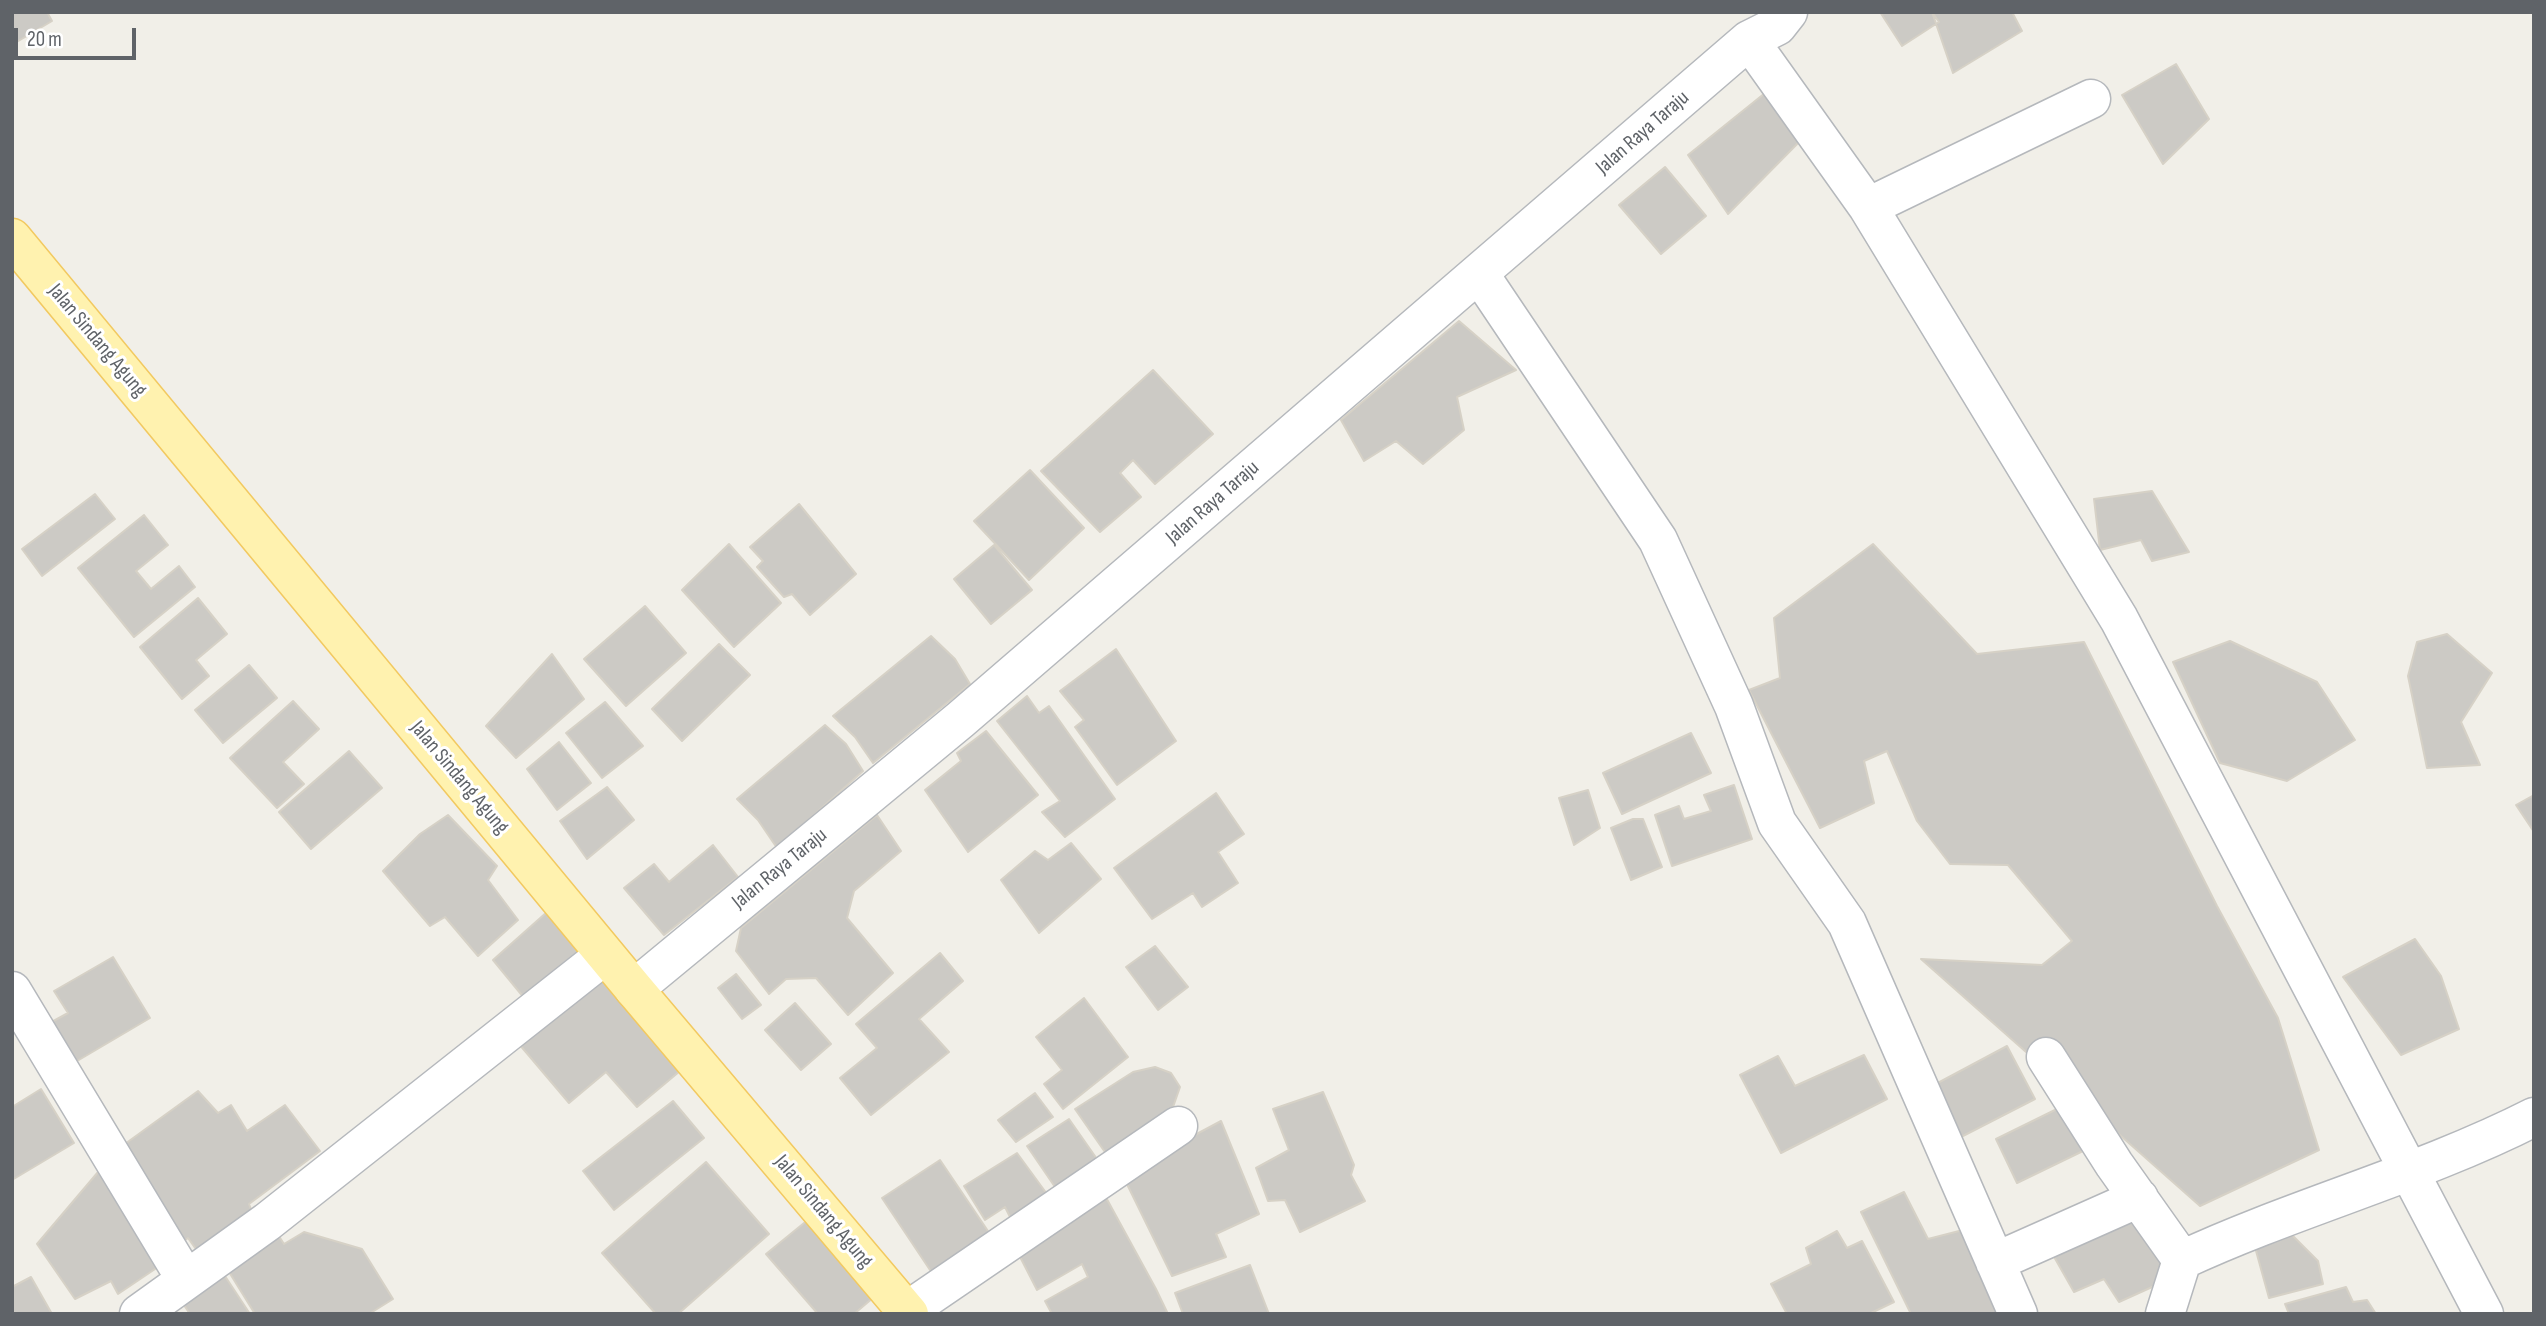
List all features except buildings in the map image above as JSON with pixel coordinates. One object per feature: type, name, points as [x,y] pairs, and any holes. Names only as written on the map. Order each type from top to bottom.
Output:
[{"type":"main road","name":"Jalan Sindang Agung","points":[[12,238],[634,989],[908,1312]]},
{"type":"street","points":[[1771,23],[1868,207],[2119,619],[2484,1314]]},
{"type":"street","name":"Jalan Raya Taraju","points":[[634,989],[960,720],[1771,23]]},
{"type":"street","points":[[1868,207],[2091,99]]},
{"type":"street","points":[[1480,275],[1658,540],[1734,706],[1777,823],[1847,923],[2018,1314]]},
{"type":"street","points":[[139,1314],[267,1222],[606,955]]},
{"type":"street","points":[[12,991],[185,1279]]},
{"type":"street","points":[[2046,1056],[2138,1198],[2182,1260]]},
{"type":"street","points":[[2165,1314],[2182,1260],[2232,1237],[2409,1169],[2534,1117]]},
{"type":"street","points":[[908,1312],[1178,1126]]},
{"type":"street","points":[[1995,1262],[2138,1198]]}]
